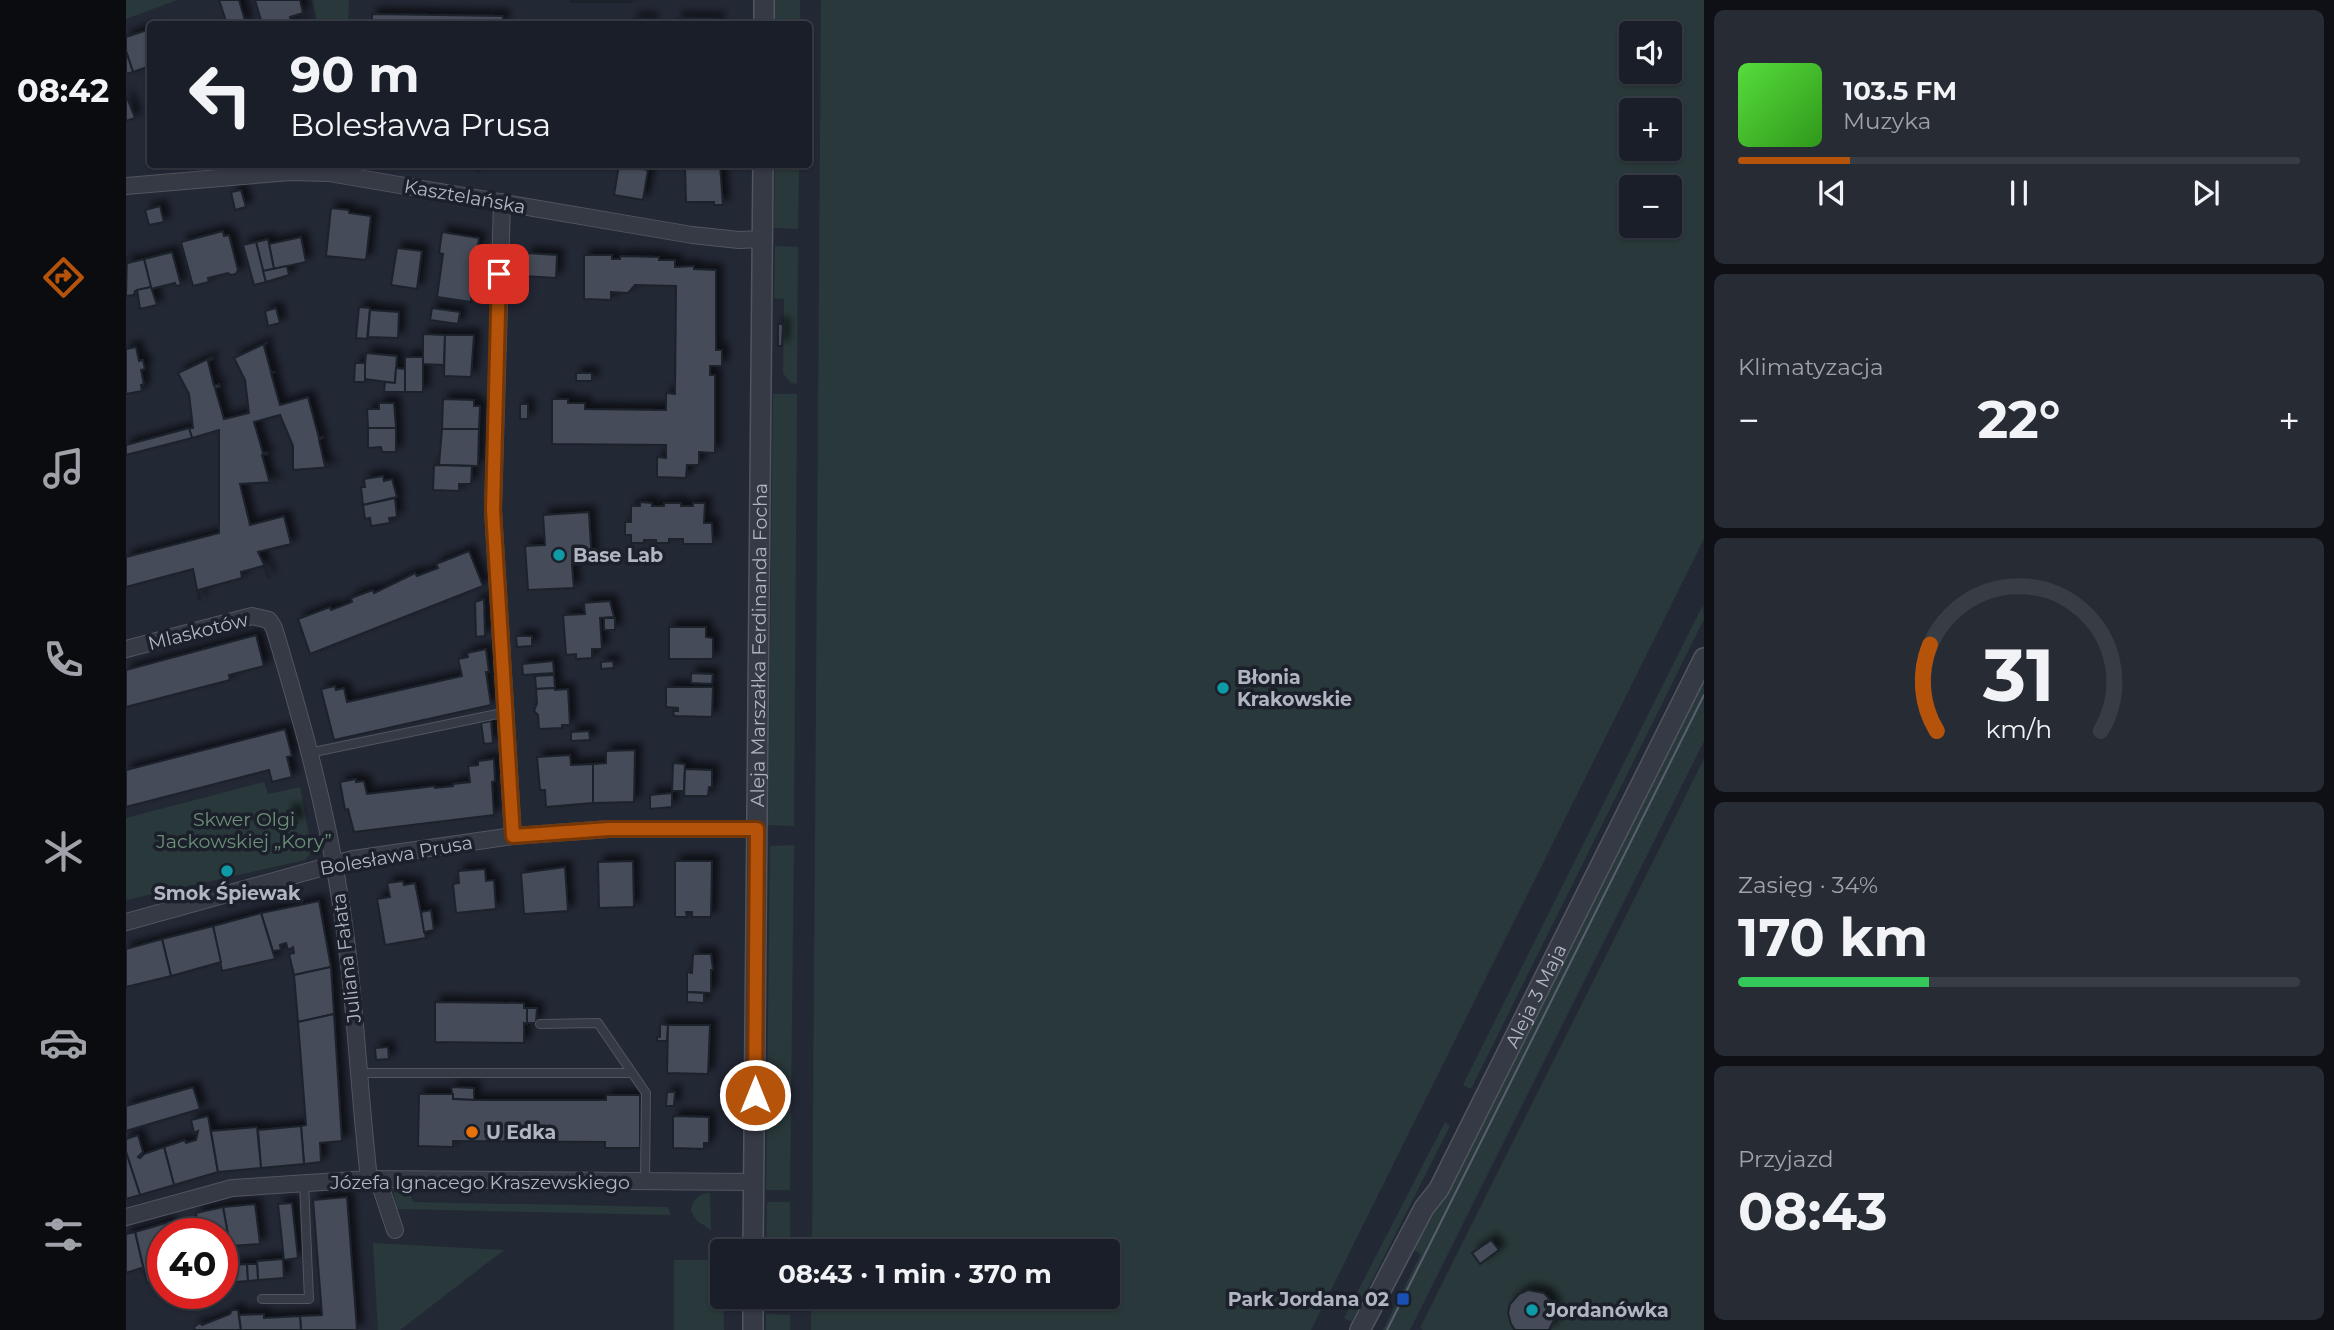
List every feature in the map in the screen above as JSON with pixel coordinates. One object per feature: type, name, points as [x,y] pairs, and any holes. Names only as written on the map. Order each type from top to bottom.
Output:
[{"type":"street","points":[[764,0],[764,21]]},
{"type":"street","name":"Aleja Marszałka Ferdinanda Focha","points":[[753,1239],[763,168]]},
{"type":"street","name":"Kasztelańska","points":[[126,186],[328,169],[692,234],[739,240],[762,239]]},
{"type":"street","points":[[502,202],[493,510],[513,836]]},
{"type":"street","name":"Mlaskotów","points":[[126,649],[253,616],[270,620]]},
{"type":"street","name":"Juliana Fałata","points":[[270,620],[309,753],[334,864],[351,977],[358,1073],[374,1179],[396,1230]]},
{"type":"street","name":"Aleja 3 Maja","points":[[1360,1330],[1424,1208],[1438,1189],[1704,658]]},
{"type":"street","name":"Bolesława Prusa","points":[[126,922],[334,864],[513,836],[609,829],[757,829]]},
{"type":"street","name":"Józefa Ignacego Kraszewskiego","points":[[126,1217],[232,1188],[374,1179],[754,1182]]},
{"type":"street","points":[[753,1309],[753,1330]]},
{"type":"lane","points":[[309,753],[507,712]]},
{"type":"lane","points":[[540,1024],[598,1023],[632,1073],[646,1095],[645,1181]]},
{"type":"lane","points":[[358,1073],[632,1073]]},
{"type":"lane","points":[[262,1299],[309,1299],[304,1183]]},
{"type":"green space","points":[[126,0],[177,0],[126,19]]},
{"type":"green space","points":[[312,0],[349,0],[348,21],[317,21]]},
{"type":"green space","points":[[775,0],[800,0],[800,21],[775,21]]},
{"type":"green space","name":"Błonia Krakowskie","points":[[821,0],[1704,0],[1704,539],[1311,1330],[811,1330],[811,1309],[1120,1309],[1120,1239],[812,1239]]},
{"type":"green space","points":[[775,168],[799,168],[798,229],[774,228]]},
{"type":"green space","points":[[775,246],[798,247],[797,384],[791,383],[783,373],[784,299],[774,298]]},
{"type":"green space","points":[[773,394],[797,394],[794,826],[768,825]]},
{"type":"green space","points":[[1703,605],[1704,619],[1471,1089],[1463,1085]]},
{"type":"green space","points":[[1704,670],[1704,741],[1410,1330],[1383,1330],[1421,1254],[1414,1250]]},
{"type":"green space","points":[[1704,759],[1704,1330],[1423,1330],[1420,1328]]},
{"type":"green space","name":"Skwer Olgi Jackowskiej „Kory”","points":[[264,782],[268,794],[300,787],[312,851],[305,860],[126,900],[126,818]]},
{"type":"green space","points":[[794,845],[790,1190],[766,1190],[770,846]]},
{"type":"green space","points":[[1445,1122],[1450,1126],[1351,1322],[1344,1318]]},
{"type":"green space","points":[[392,1185],[408,1185],[413,1202],[668,1207],[670,1215],[397,1209]]},
{"type":"green space","points":[[710,1193],[711,1230],[697,1221],[691,1211],[696,1198]]},
{"type":"green space","points":[[767,1202],[790,1202],[790,1239],[766,1239]]},
{"type":"green space","points":[[373,1243],[504,1250],[400,1330],[378,1330]]},
{"type":"green space","points":[[674,1260],[710,1260],[710,1309],[724,1309],[724,1330],[674,1330]]},
{"type":"green space","points":[[766,1314],[790,1315],[790,1330],[766,1330]]},
{"type":"building","points":[[219,0],[239,0],[245,21],[226,21]]},
{"type":"building","points":[[255,0],[300,0],[303,13],[290,17],[291,21],[261,21]]},
{"type":"building","points":[[632,0],[632,2],[570,2]]},
{"type":"building","points":[[372,14],[503,16],[503,21],[372,21]]},
{"type":"building","points":[[677,18],[718,19],[718,21],[677,21]]},
{"type":"building","points":[[633,19],[651,19],[651,21]]},
{"type":"building","points":[[147,30],[147,67],[133,72],[126,51],[126,37]]},
{"type":"building","points":[[126,51],[133,72],[126,74]]},
{"type":"building","points":[[126,95],[135,118],[126,121]]},
{"type":"building","points":[[618,168],[648,170],[643,200],[614,195]]},
{"type":"building","points":[[685,168],[720,168],[723,205],[714,205],[714,202],[686,202]]},
{"type":"building","points":[[241,190],[246,207],[235,210],[231,192]]},
{"type":"building","points":[[160,206],[164,222],[149,225],[145,210]]},
{"type":"building","points":[[331,208],[371,216],[366,260],[326,256]]},
{"type":"building","points":[[223,231],[224,236],[229,235],[238,270],[236,274],[228,273],[208,278],[209,282],[193,286],[181,242]]},
{"type":"building","points":[[442,232],[479,238],[475,267],[478,267],[476,288],[473,287],[471,302],[437,297],[443,254],[439,253]]},
{"type":"building","points":[[301,237],[306,262],[274,269],[269,244]]},
{"type":"building","points":[[268,239],[274,269],[263,271],[256,242]]},
{"type":"building","points":[[256,242],[266,282],[254,285],[243,245]]},
{"type":"building","points":[[397,248],[422,251],[417,289],[391,285]]},
{"type":"building","points":[[172,252],[181,285],[176,286],[175,283],[151,289],[144,259]]},
{"type":"building","points":[[527,253],[557,255],[556,278],[523,276]]},
{"type":"building","points":[[584,255],[612,255],[612,259],[620,259],[620,256],[659,257],[659,260],[675,260],[675,267],[694,266],[694,269],[716,270],[716,350],[722,350],[722,366],[710,366],[710,375],[715,375],[715,453],[699,452],[699,465],[687,465],[686,478],[657,477],[657,457],[666,458],[666,445],[552,444],[552,399],[585,403],[585,409],[666,410],[666,393],[675,394],[676,286],[635,285],[628,293],[611,292],[611,300],[584,299]]},
{"type":"building","points":[[127,257],[128,263],[144,259],[151,287],[126,296]]},
{"type":"building","points":[[287,266],[289,275],[266,282],[263,271]]},
{"type":"building","points":[[151,287],[157,305],[140,309],[137,290]]},
{"type":"building","points":[[359,307],[370,308],[367,339],[356,338]]},
{"type":"building","points":[[276,308],[280,323],[268,326],[265,311]]},
{"type":"building","points":[[432,308],[460,312],[458,324],[430,320]]},
{"type":"building","points":[[370,310],[399,312],[398,338],[368,337]]},
{"type":"building","points":[[778,324],[783,324],[782,346],[778,346]]},
{"type":"building","points":[[423,334],[445,335],[444,365],[423,364]]},
{"type":"building","points":[[445,335],[474,335],[471,377],[444,376]]},
{"type":"building","points":[[268,342],[264,346],[271,372],[276,372],[271,373],[280,405],[308,397],[319,438],[324,437],[319,440],[325,466],[331,465],[331,467],[293,470],[293,446],[280,415],[254,422],[263,453],[268,454],[262,455],[269,480],[275,482],[240,484],[250,525],[284,516],[291,544],[258,552],[270,577],[268,578],[263,566],[241,572],[242,578],[198,590],[201,600],[199,600],[193,569],[126,587],[126,557],[219,533],[219,430],[192,438],[189,428],[193,428],[189,394],[178,373],[212,357],[213,359],[208,361],[214,386],[219,384],[220,387],[215,388],[224,419],[249,413],[245,380],[234,358]]},
{"type":"building","points":[[136,347],[139,361],[143,360],[145,369],[141,370],[144,384],[141,385],[142,391],[126,394],[126,349]]},
{"type":"building","points":[[366,353],[397,356],[395,383],[364,379]]},
{"type":"building","points":[[405,357],[423,357],[423,392],[405,392]]},
{"type":"building","points":[[355,363],[365,363],[365,382],[354,382]]},
{"type":"building","points":[[396,368],[405,369],[405,392],[384,392],[385,382],[395,383]]},
{"type":"building","points":[[576,373],[592,373],[592,381],[576,381]]},
{"type":"building","points":[[443,399],[474,400],[474,406],[480,406],[479,429],[442,429]]},
{"type":"building","points":[[379,403],[394,403],[396,428],[368,428],[367,409],[379,409]]},
{"type":"building","points":[[520,404],[528,404],[528,419],[520,419]]},
{"type":"building","points":[[189,428],[192,438],[126,455],[126,445]]},
{"type":"building","points":[[368,428],[396,428],[396,452],[382,452],[381,447],[368,448]]},
{"type":"building","points":[[442,429],[479,429],[478,466],[439,465]]},
{"type":"building","points":[[434,465],[472,466],[471,484],[459,484],[459,491],[433,490]]},
{"type":"building","points":[[383,476],[384,481],[392,479],[397,497],[363,505],[361,487],[365,487],[364,479]]},
{"type":"building","points":[[395,498],[397,517],[389,518],[390,523],[371,526],[370,518],[365,519],[363,505]]},
{"type":"building","points":[[640,502],[652,503],[652,506],[681,503],[681,506],[693,506],[693,503],[705,503],[704,523],[712,523],[713,544],[683,544],[683,539],[669,539],[669,543],[644,540],[644,543],[631,543],[631,535],[625,535],[625,522],[631,522],[631,506],[640,506]]},
{"type":"building","name":"Base Lab","points":[[589,512],[592,564],[572,565],[574,588],[528,590],[525,546],[545,545],[543,515]]},
{"type":"building","points":[[469,551],[483,586],[310,654],[298,619],[352,602],[351,598],[373,590],[374,593],[415,573],[417,576],[438,568],[436,564]]},
{"type":"building","points":[[484,599],[485,636],[476,637],[475,602]]},
{"type":"building","points":[[610,601],[614,617],[600,618],[602,649],[592,649],[592,658],[576,659],[576,654],[566,655],[563,615],[585,614],[584,604],[581,603]]},
{"type":"building","points":[[604,618],[615,618],[615,630],[604,630]]},
{"type":"building","points":[[669,627],[706,627],[706,637],[713,638],[713,659],[669,659]]},
{"type":"building","points":[[256,635],[264,666],[229,675],[230,680],[126,707],[126,670]]},
{"type":"building","points":[[516,636],[532,636],[532,646],[517,647]]},
{"type":"building","points":[[486,649],[491,705],[334,740],[321,689],[335,686],[336,690],[344,688],[347,702],[462,676],[458,659],[468,657],[467,653]]},
{"type":"building","points":[[553,661],[554,673],[523,675],[522,664]]},
{"type":"building","points":[[613,661],[614,668],[601,669],[601,662]]},
{"type":"building","points":[[691,673],[713,674],[712,684],[691,683]]},
{"type":"building","points":[[554,675],[555,688],[536,689],[535,676]]},
{"type":"building","points":[[666,687],[713,687],[712,717],[674,716],[673,711],[678,711],[678,708],[666,707]]},
{"type":"building","points":[[536,689],[568,689],[570,725],[539,729],[538,715],[534,711],[537,703]]},
{"type":"building","points":[[491,721],[493,743],[484,744],[481,723]]},
{"type":"building","points":[[285,729],[292,756],[287,757],[292,777],[272,782],[269,770],[126,807],[126,770]]},
{"type":"building","points":[[589,731],[590,740],[571,741],[571,732]]},
{"type":"building","points":[[635,750],[634,802],[593,803],[593,764],[606,763],[606,751]]},
{"type":"building","points":[[570,755],[571,765],[593,764],[593,803],[546,807],[545,790],[540,790],[537,757]]},
{"type":"building","points":[[494,759],[494,815],[354,832],[348,809],[345,810],[340,782],[356,779],[356,782],[364,781],[367,794],[453,786],[470,782],[468,766],[478,765],[478,761]]},
{"type":"building","points":[[673,763],[685,764],[684,791],[672,791]]},
{"type":"building","points":[[685,769],[712,770],[712,787],[709,787],[708,796],[684,796]]},
{"type":"building","points":[[672,793],[672,807],[650,809],[650,795]]},
{"type":"building","points":[[294,810],[297,823],[290,825],[287,811]]},
{"type":"building","points":[[633,861],[634,907],[599,908],[598,862]]},
{"type":"building","points":[[675,861],[712,861],[711,917],[692,917],[692,912],[686,912],[687,917],[675,917]]},
{"type":"building","points":[[565,867],[568,911],[524,914],[521,873]]},
{"type":"building","points":[[485,869],[486,881],[494,880],[496,909],[456,913],[453,884],[459,883],[458,871]]},
{"type":"building","points":[[403,881],[404,885],[415,883],[426,938],[385,945],[377,899],[390,897],[387,883]]},
{"type":"building","points":[[319,901],[331,967],[294,975],[289,954],[294,953],[293,947],[288,950],[286,943],[280,945],[281,950],[273,951],[261,913]]},
{"type":"building","points":[[431,910],[434,930],[424,932],[421,912]]},
{"type":"building","points":[[261,913],[275,959],[222,971],[213,926]]},
{"type":"building","points":[[213,926],[221,962],[171,976],[162,939]]},
{"type":"building","points":[[162,939],[171,976],[126,987],[126,949]]},
{"type":"building","points":[[693,954],[711,954],[711,993],[687,992],[687,972],[692,973]]},
{"type":"building","points":[[331,967],[334,1014],[298,1022],[294,975]]},
{"type":"building","points":[[687,992],[704,993],[704,1003],[687,1002]]},
{"type":"building","points":[[435,1002],[524,1003],[524,1008],[527,1008],[527,1024],[524,1023],[524,1043],[435,1042]]},
{"type":"building","points":[[527,1008],[537,1008],[536,1023],[527,1023]]},
{"type":"building","points":[[334,1014],[342,1141],[320,1143],[321,1162],[304,1164],[301,1126],[306,1125],[298,1022]]},
{"type":"building","points":[[660,1024],[668,1025],[667,1041],[657,1041],[657,1037],[660,1037]]},
{"type":"building","points":[[668,1025],[710,1025],[708,1074],[667,1073]]},
{"type":"building","points":[[388,1047],[389,1059],[376,1060],[375,1048]]},
{"type":"building","points":[[193,1087],[200,1109],[126,1131],[126,1106]]},
{"type":"building","points":[[451,1087],[474,1088],[474,1100],[453,1099]]},
{"type":"building","points":[[667,1092],[675,1092],[674,1106],[666,1106]]},
{"type":"building","points":[[419,1094],[453,1094],[453,1099],[474,1100],[606,1100],[606,1095],[640,1095],[640,1148],[605,1148],[605,1142],[453,1141],[453,1147],[418,1146]]},
{"type":"building","points":[[208,1116],[218,1172],[174,1185],[164,1147],[185,1140],[186,1143],[196,1140],[198,1131],[194,1133],[191,1120]]},
{"type":"building","points":[[673,1116],[709,1117],[709,1143],[704,1143],[704,1149],[673,1148]]},
{"type":"building","points":[[301,1126],[304,1164],[261,1168],[258,1130]]},
{"type":"building","points":[[257,1127],[261,1168],[218,1172],[211,1131]]},
{"type":"building","points":[[138,1135],[143,1152],[138,1157],[140,1158],[164,1147],[174,1185],[140,1195],[126,1152],[126,1139]]},
{"type":"building","points":[[126,1152],[140,1195],[126,1199]]},
{"type":"building","points":[[347,1197],[357,1330],[301,1330],[300,1316],[322,1315],[313,1200]]},
{"type":"building","points":[[292,1203],[298,1258],[284,1260],[278,1204]]},
{"type":"building","points":[[255,1204],[260,1244],[238,1245],[238,1218],[225,1218],[223,1207]]},
{"type":"building","points":[[223,1207],[225,1218],[197,1218],[196,1213]]},
{"type":"building","points":[[147,1228],[147,1283],[135,1232]]},
{"type":"building","points":[[135,1232],[144,1271],[142,1272],[141,1268],[126,1273],[126,1234]]},
{"type":"building","points":[[1491,1240],[1499,1250],[1480,1264],[1472,1253]]},
{"type":"building","points":[[283,1259],[284,1278],[258,1280],[257,1261]]},
{"type":"building","points":[[247,1264],[248,1281],[238,1282],[238,1265]]},
{"type":"building","points":[[247,1264],[257,1264],[258,1280],[248,1281]]},
{"type":"building","name":"Jordanówka","points":[[1528,1290],[1544,1293],[1553,1303],[1555,1318],[1549,1330],[1515,1330],[1511,1324],[1508,1313],[1510,1304],[1519,1294]]},
{"type":"building","points":[[232,1310],[238,1310],[241,1330],[195,1330],[194,1327],[198,1324],[202,1325],[230,1314]]},
{"type":"building","points":[[264,1314],[264,1318],[300,1316],[301,1330],[241,1330],[239,1315]]},
{"type":"tram line","points":[[1387,1330],[1704,695]]},
{"type":"place","name":"Base Lab","points":[[559,555]]},
{"type":"place","name":"Błonia Krakowskie","points":[[1223,688]]},
{"type":"place","name":"Smok Śpiewak","points":[[227,871]]},
{"type":"place","name":"U Edka","points":[[472,1132]]},
{"type":"place","name":"Park Jordana 02","points":[[1403,1299]]},
{"type":"place","name":"Jordanówka","points":[[1532,1310]]},
{"type":"route","points":[[499,274],[493,510],[513,836],[609,829],[757,829],[755,1095]]}]
